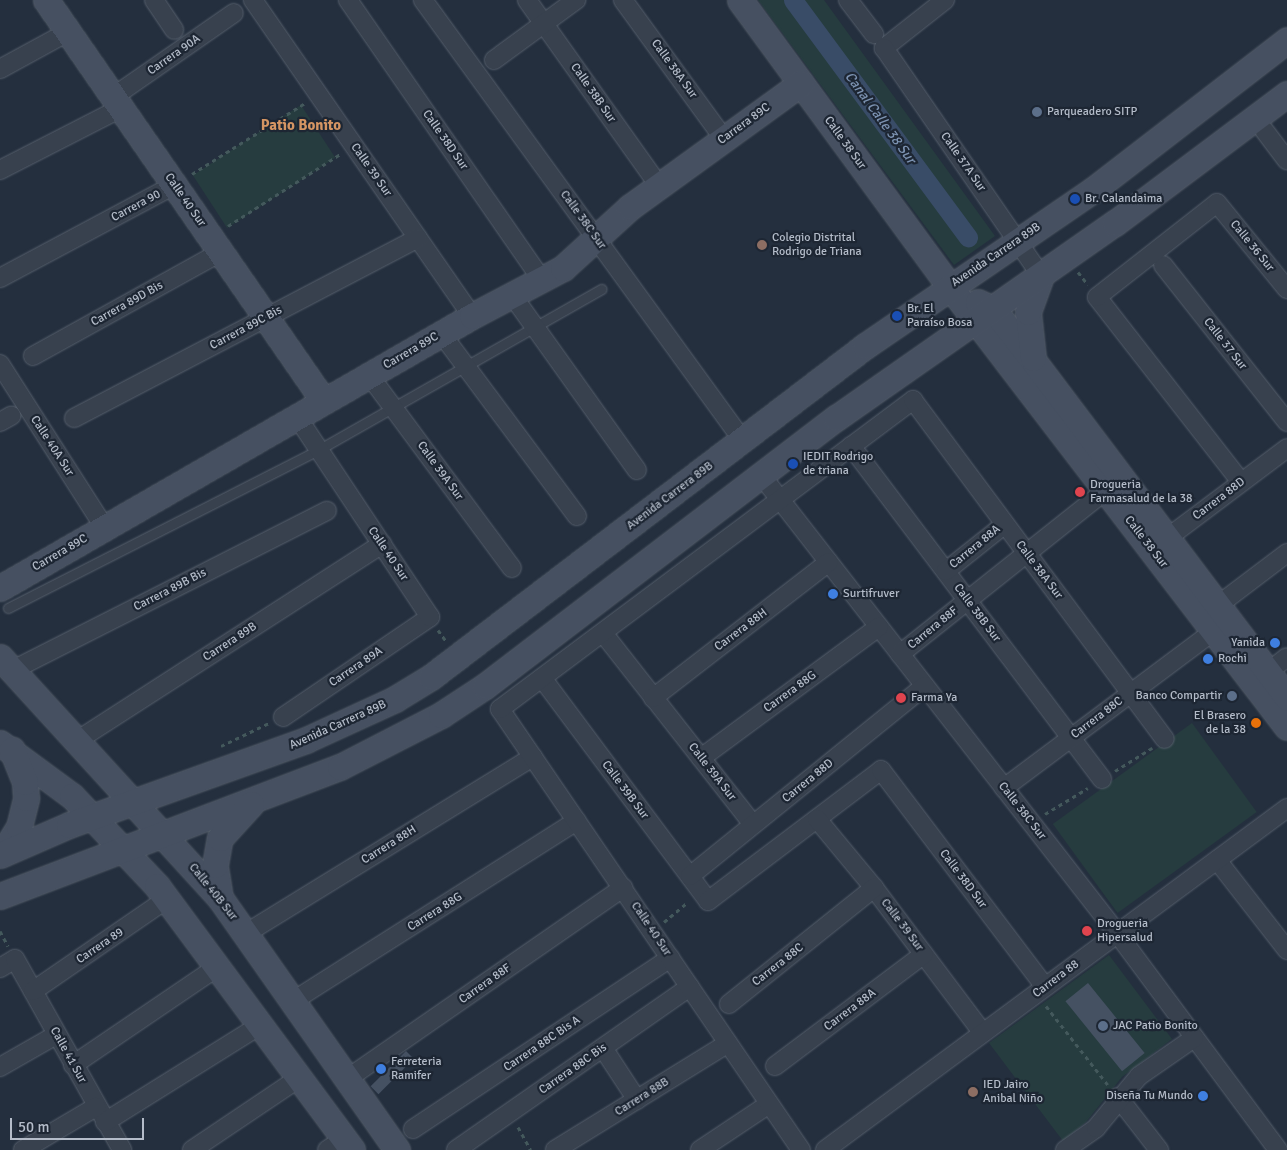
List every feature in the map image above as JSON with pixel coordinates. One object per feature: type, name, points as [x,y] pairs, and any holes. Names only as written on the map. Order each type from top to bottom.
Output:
[{"type":"street","name":"Calle 40 Sur","points":[[46,0],[324,401]]},
{"type":"street","points":[[154,0],[174,30]]},
{"type":"street","name":"Calle 39 Sur","points":[[253,0],[472,316]]},
{"type":"street","name":"Calle 38D Sur","points":[[348,0],[541,279]]},
{"type":"street","name":"Calle 38C Sur","points":[[423,0],[743,440]]},
{"type":"street","name":"Calle 38B Sur","points":[[528,0],[659,186]]},
{"type":"street","points":[[494,60],[576,0]]},
{"type":"street","name":"Calle 38A Sur","points":[[624,0],[724,139]]},
{"type":"street","name":"Calle 38 Sur","points":[[740,0],[950,286],[984,314],[1035,363],[1159,544],[1214,631],[1287,727]]},
{"type":"street","points":[[848,0],[874,34]]},
{"type":"street","name":"Calle 37A Sur","points":[[945,0],[884,48],[1042,276]]},
{"type":"street","name":"Carrera 90A","points":[[0,170],[117,103],[234,13]]},
{"type":"street","points":[[0,68],[68,32]]},
{"type":"street","name":"Avenida Carrera 89B","points":[[1,854],[92,817],[306,740],[395,699],[462,656],[865,346],[950,286],[1094,190],[1287,40]]},
{"type":"street","name":"Carrera 89C","points":[[4,598],[105,528],[441,333],[572,262],[659,186],[801,83]]},
{"type":"street","points":[[0,896],[122,848],[340,767],[441,715],[498,676],[761,475],[984,314],[1042,276],[1287,94]]},
{"type":"street","points":[[1264,130],[1287,160]]},
{"type":"street","name":"Carrera 90","points":[[0,278],[174,185]]},
{"type":"street","name":"Calle 36 Sur","points":[[1241,482],[1097,297],[1217,203],[1287,289]]},
{"type":"street","name":"Carrera 89C Bis","points":[[74,418],[418,238]]},
{"type":"street","name":"Carrera 89D Bis","points":[[33,356],[215,245]]},
{"type":"street","name":"Calle 37 Sur","points":[[1163,265],[1287,422]]},
{"type":"street","points":[[1035,363],[1028,338],[1028,312],[1042,276]]},
{"type":"street","points":[[512,295],[637,470]]},
{"type":"street","name":"Calle 38 Sur","points":[[984,314],[1106,490],[1217,606],[1277,665],[1287,698]]},
{"type":"street","points":[[441,333],[577,516]]},
{"type":"street","name":"Calle 40A Sur","points":[[0,364],[105,528]]},
{"type":"street","name":"Calle 39A Sur","points":[[369,375],[512,568]]},
{"type":"street","name":"Calle 38A Sur","points":[[852,446],[913,400],[1165,740]]},
{"type":"street","name":"Calle 40 Sur","points":[[297,417],[430,617]]},
{"type":"street","points":[[542,678],[852,446]]},
{"type":"street","name":"Calle 38B Sur","points":[[852,446],[1102,779]]},
{"type":"street","name":"Carrera 88D","points":[[1159,544],[1287,448]]},
{"type":"street","name":"Calle 38C Sur","points":[[761,475],[1117,933],[1278,1150]]},
{"type":"street","name":"Carrera 88F","points":[[900,654],[1106,490]]},
{"type":"street","name":"Carrera 89B Bis","points":[[7,663],[327,511]]},
{"type":"street","name":"Carrera 88A","points":[[946,571],[1005,524]]},
{"type":"street","name":"Carrera 89B","points":[[78,740],[382,544]]},
{"type":"street","points":[[1217,606],[1287,553]]},
{"type":"street","name":"Carrera 88H","points":[[653,698],[829,562]]},
{"type":"street","name":"Carrera 89A","points":[[283,716],[430,617]]},
{"type":"street","name":"Carrera 88G","points":[[701,758],[879,627]]},
{"type":"street","name":"Carrera 88C","points":[[1004,788],[1214,631]]},
{"type":"street","name":"Calle 39A Sur","points":[[603,633],[748,818]]},
{"type":"street","name":"Calle 40B Sur","points":[[7,663],[220,898],[397,1150]]},
{"type":"street","name":"Calle 40 Sur","points":[[542,678],[500,709],[801,1150]]},
{"type":"street","name":"Calle 39B Sur","points":[[542,678],[708,901],[817,819]]},
{"type":"street","name":"Carrera 88D","points":[[690,876],[925,686]]},
{"type":"street","points":[[6,746],[47,774],[122,848],[167,899],[298,1078],[341,1146]]},
{"type":"street","points":[[1,854],[19,827],[26,798],[25,782],[6,746]]},
{"type":"street","name":"Carrera 88H","points":[[245,934],[533,757]]},
{"type":"street","name":"Calle 38D Sur","points":[[817,819],[881,770],[1041,990]]},
{"type":"street","points":[[220,898],[215,865],[220,838],[229,824],[256,799]]},
{"type":"street","name":"Carrera 88","points":[[824,1150],[1287,808]]},
{"type":"street","name":"Calle 39 Sur","points":[[817,819],[874,888],[983,1033]]},
{"type":"street","name":"Carrera 88G","points":[[293,1001],[577,821]]},
{"type":"street","points":[[1217,860],[1287,950]]},
{"type":"street","name":"Carrera 88F","points":[[347,1079],[623,888]]},
{"type":"street","name":"Carrera 88C","points":[[729,1004],[874,888]]},
{"type":"street","name":"Carrera 89","points":[[33,991],[167,899]]},
{"type":"street","name":"Carrera 88A","points":[[776,1066],[924,954]]},
{"type":"street","name":"Carrera 88C Bis A","points":[[414,1130],[670,958]]},
{"type":"street","name":"Calle 41 Sur","points":[[0,968],[15,960],[122,1150]]},
{"type":"street","points":[[73,1065],[217,967]]},
{"type":"street","name":"Carrera 88C Bis","points":[[456,1150],[690,987]]},
{"type":"street","points":[[24,1150],[101,1115],[260,1026]]},
{"type":"street","points":[[0,1067],[56,1035]]},
{"type":"street","points":[[1065,1150],[1096,1128],[1118,1097],[1139,1076],[1194,1038]]},
{"type":"street","name":"Carrera 88B","points":[[556,1150],[728,1044]]},
{"type":"street","points":[[603,1048],[637,1100]]},
{"type":"street","points":[[192,1150],[298,1078]]},
{"type":"street","points":[[1118,1097],[1159,1150]]},
{"type":"street","points":[[700,1150],[769,1104]]},
{"type":"lane","points":[[4,598],[318,450],[601,289]]},
{"type":"path","name":"Carrera 90","points":[[174,185],[318,94]]},
{"type":"path","points":[[215,245],[354,146]]},
{"type":"path","points":[[1041,990],[1118,1097]]},
{"type":"path","points":[[509,1113],[531,1150]]},
{"type":"green space","points":[[758,0],[824,0],[995,236],[954,265]]},
{"type":"green space","points":[[301,105],[335,158],[227,228],[193,175]]},
{"type":"green space","points":[[1192,723],[1257,812],[1118,913],[1053,824]]},
{"type":"green space","points":[[1109,955],[1172,1039],[1122,1077],[1086,1122],[1063,1141],[989,1043]]},
{"type":"building","name":"JAC Patio Bonito","points":[[1088,983],[1145,1053],[1122,1071],[1065,1001]]},
{"type":"building","points":[[406,1051],[414,1059],[378,1094],[371,1086]]},
{"type":"waterway","name":"Canal Calle 38 Sur","points":[[793,0],[968,237]]},
{"type":"place","name":"Parqueadero SITP","points":[[1037,112]]},
{"type":"place","name":"Br. Calandaima","points":[[1075,199]]},
{"type":"place","name":"Colegio Distrital Rodrigo de Triana","points":[[762,245]]},
{"type":"place","name":"Br. El Paraíso Bosa","points":[[897,316]]},
{"type":"place","name":"IEDIT Rodrigo de triana","points":[[793,464]]},
{"type":"place","name":"Drogueria Farmasalud de la 38","points":[[1080,492]]},
{"type":"place","name":"Surtifruver","points":[[833,594]]},
{"type":"place","name":"Yanida","points":[[1275,643]]},
{"type":"place","name":"Rochi","points":[[1208,659]]},
{"type":"place","name":"Banco Compartir","points":[[1232,696]]},
{"type":"place","name":"Farma Ya","points":[[901,698]]},
{"type":"place","name":"El Brasero de la 38","points":[[1256,723]]},
{"type":"place","name":"Drogueria Hipersalud","points":[[1087,931]]},
{"type":"place","name":"JAC Patio Bonito","points":[[1103,1026]]},
{"type":"place","name":"Ferreteria Ramifer","points":[[381,1069]]},
{"type":"place","name":"IED Jairo Anibal Niño","points":[[973,1092]]},
{"type":"place","name":"Diseña Tu Mundo","points":[[1203,1096]]},
{"type":"district","name":"Patio Bonito","points":[[301,126]]}]
